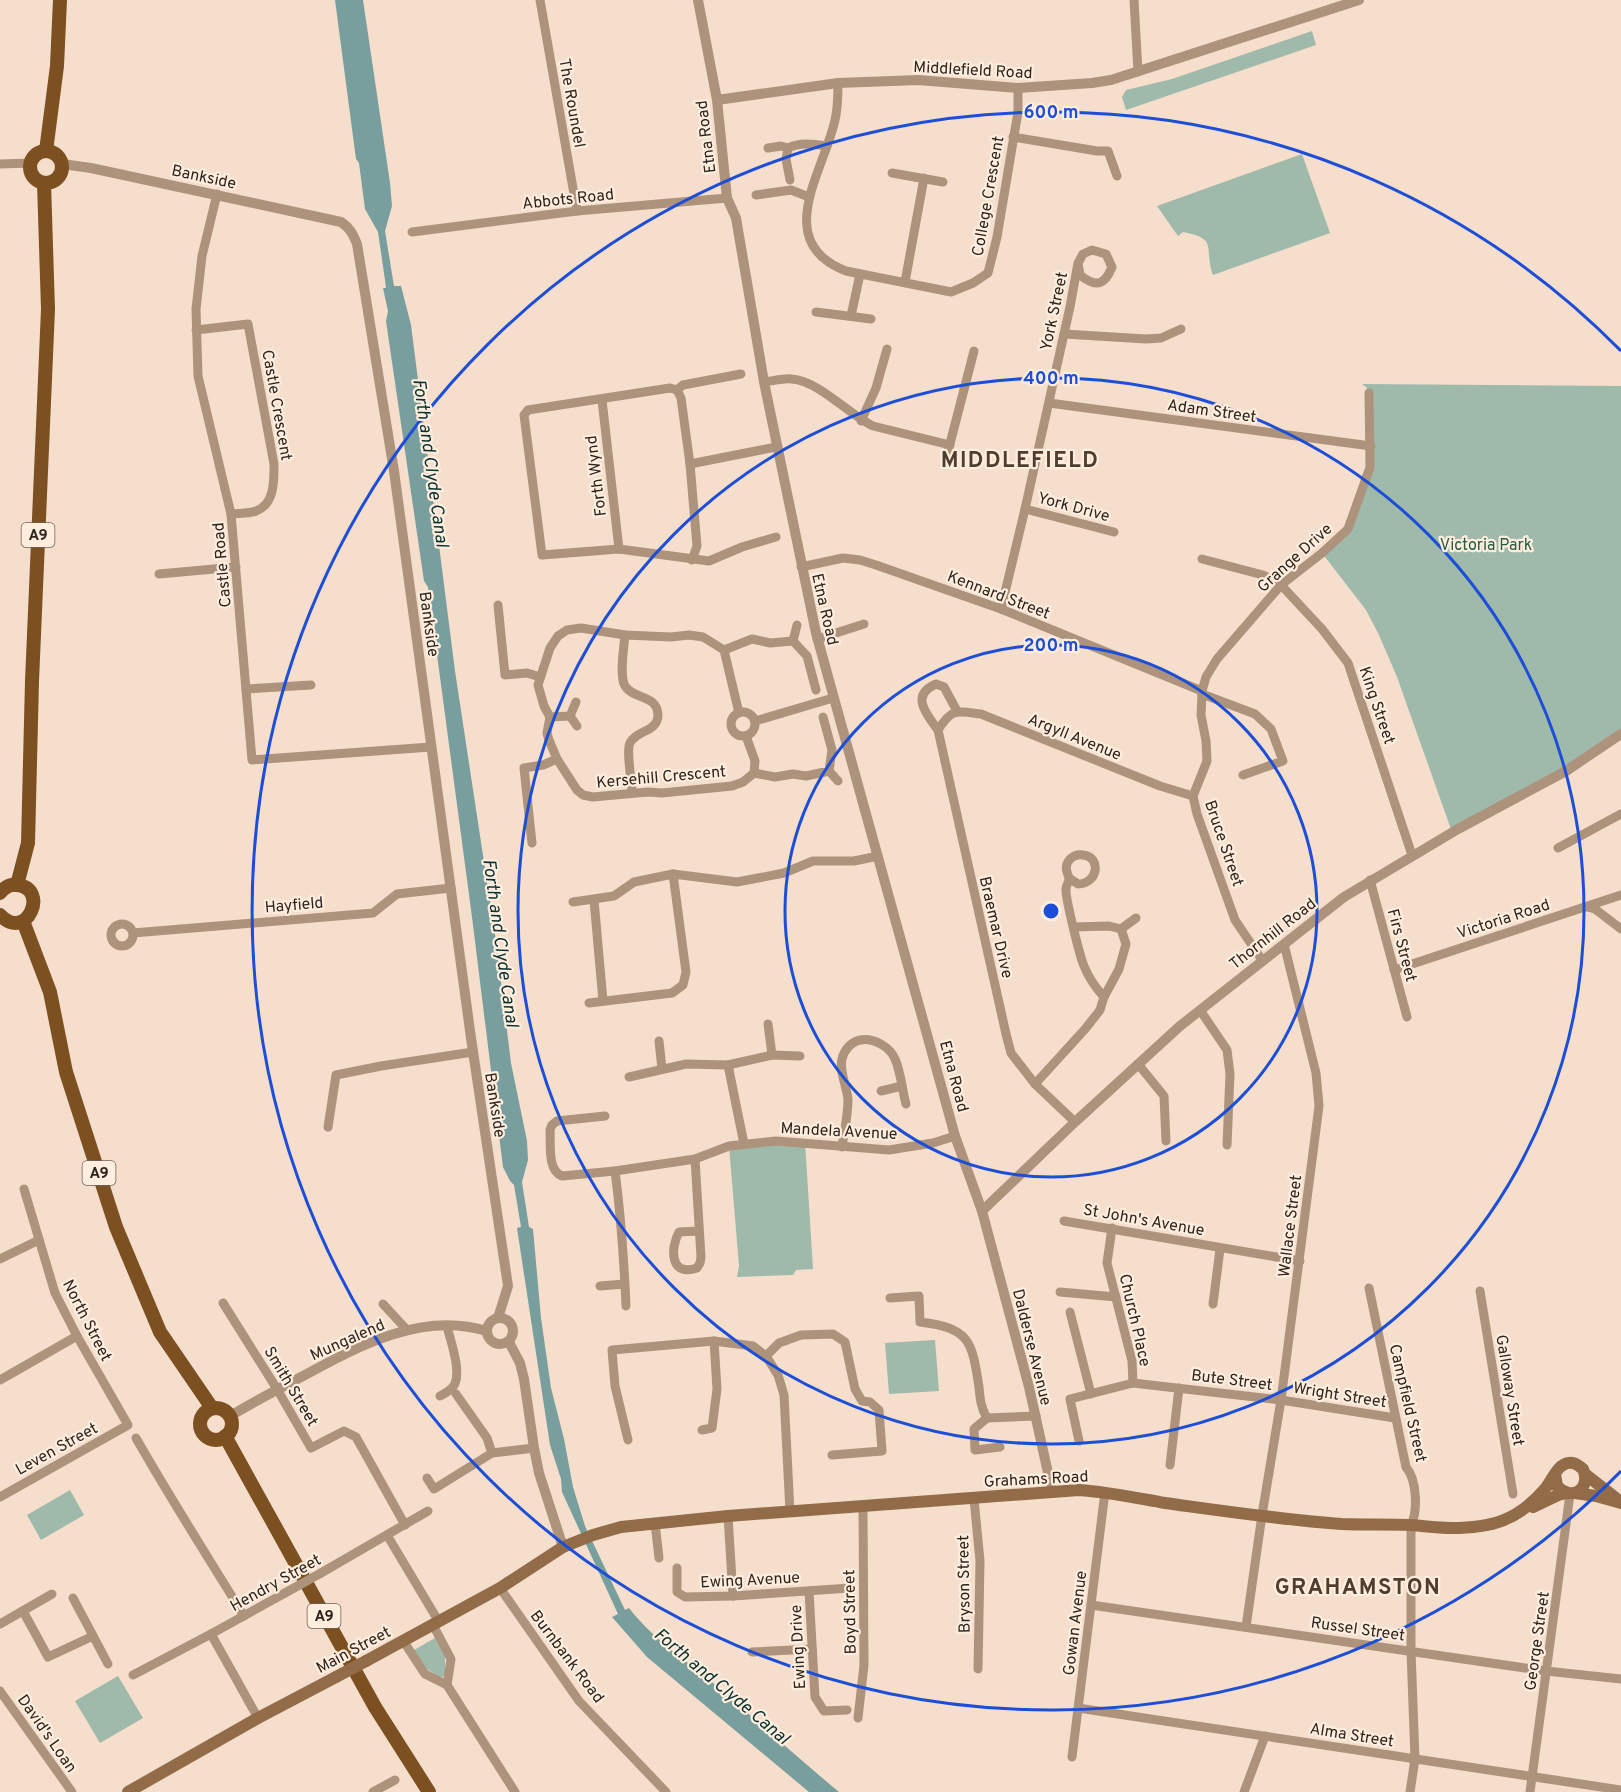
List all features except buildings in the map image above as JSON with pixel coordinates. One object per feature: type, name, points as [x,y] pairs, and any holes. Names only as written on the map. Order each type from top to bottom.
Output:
[{"type":"main road","points":[[46,151],[57,66],[60,0]]},
{"type":"main road","points":[[46,151],[56,155],[62,164],[60,176],[50,183],[39,181],[31,174],[31,163],[37,154],[46,151]]},
{"type":"main road","name":"A9","points":[[17,885],[28,843],[32,681],[48,309],[44,183]]},
{"type":"main road","points":[[0,893],[10,886],[24,887],[33,897],[34,904],[33,911],[23,921],[7,921],[0,915]]},
{"type":"main road","name":"A9","points":[[23,921],[50,992],[66,1072],[116,1227],[160,1332],[212,1408]]},
{"type":"main road","points":[[212,1408],[222,1409],[230,1416],[231,1427],[220,1439],[209,1438],[202,1430],[201,1420],[212,1408]]},
{"type":"main road","name":"A9","points":[[225,1436],[375,1707],[429,1792]]},
{"type":"main road","points":[[1570,1463],[1578,1465],[1585,1474],[1621,1502],[1561,1491],[1557,1486],[1555,1474],[1561,1466],[1570,1463]]},
{"type":"main road","name":"Grahams Road","points":[[1515,1515],[1539,1496],[1555,1474]]},
{"type":"main road","points":[[1571,1493],[1585,1484],[1585,1474]]},
{"type":"main road","name":"Grahams Road","points":[[587,1538],[621,1527],[655,1523],[1052,1491],[1105,1492],[1164,1502],[1343,1524],[1478,1527],[1500,1523],[1558,1495],[1571,1493]]},
{"type":"main road","name":"Main Street","points":[[128,1792],[258,1718],[404,1642],[500,1588],[563,1547],[587,1538]]},
{"type":"street","name":"The Roundel","points":[[540,0],[577,211]]},
{"type":"street","name":"Etna Road","points":[[698,0],[717,100],[727,198],[736,218],[776,447],[817,639],[955,1136],[982,1211]]},
{"type":"street","points":[[1134,0],[1138,72]]},
{"type":"street","name":"Middlefield Road","points":[[717,100],[838,83],[918,80],[1018,88],[1092,83],[1138,72],[1359,0]]},
{"type":"street","name":"College Crescent","points":[[838,83],[836,119],[809,197],[806,225],[808,238],[821,257],[834,267],[951,292],[988,273],[997,237],[1017,112],[1018,88]]},
{"type":"street","points":[[1013,137],[1108,151],[1118,176]]},
{"type":"street","points":[[768,148],[781,146],[788,148],[795,144],[811,143],[827,146]]},
{"type":"street","points":[[788,148],[786,159],[790,180]]},
{"type":"street","points":[[0,164],[31,163]]},
{"type":"street","name":"Bankside","points":[[62,164],[217,194],[341,222],[349,227],[354,235],[393,471],[473,1052],[508,1286],[498,1318]]},
{"type":"street","points":[[892,173],[943,182]]},
{"type":"street","points":[[905,282],[924,178]]},
{"type":"street","points":[[756,195],[791,190],[809,197]]},
{"type":"street","name":"Castle Road","points":[[217,194],[202,256],[196,309],[198,376],[231,514],[252,760],[431,747]]},
{"type":"street","name":"Abbots Road","points":[[412,232],[577,211],[727,198]]},
{"type":"street","name":"York Street","points":[[1001,609],[1049,404],[1078,263]]},
{"type":"street","points":[[851,316],[860,274]]},
{"type":"street","points":[[816,312],[871,319]]},
{"type":"street","name":"Castle Crescent","points":[[196,330],[248,324],[274,464],[274,483],[271,497],[264,506],[256,511],[231,514]]},
{"type":"street","points":[[1064,334],[1146,339],[1161,338],[1181,330]]},
{"type":"street","points":[[861,421],[876,388],[887,349]]},
{"type":"street","points":[[946,459],[974,351]]},
{"type":"street","points":[[677,390],[683,385],[741,374]]},
{"type":"street","points":[[764,382],[789,378],[810,383],[861,421],[950,445]]},
{"type":"street","points":[[692,560],[696,546],[690,464],[681,398],[677,390],[670,388],[528,410],[524,415],[542,555],[619,549],[692,560],[709,561],[742,547],[776,537]]},
{"type":"street","name":"Grange Drive","points":[[1202,692],[1206,677],[1217,659],[1281,585],[1348,529],[1370,467],[1370,393]]},
{"type":"street","name":"Forth Wynd","points":[[602,400],[619,549]]},
{"type":"street","name":"Adam Street","points":[[1049,404],[1371,446]]},
{"type":"street","points":[[690,464],[776,447]]},
{"type":"street","name":"York Drive","points":[[1025,509],[1114,532]]},
{"type":"street","name":"Kennard Street","points":[[801,567],[843,558],[860,560],[1001,609],[1255,714],[1271,729],[1283,761],[1243,775]]},
{"type":"street","points":[[1202,559],[1263,575],[1281,585]]},
{"type":"street","points":[[159,574],[236,567]]},
{"type":"street","name":"King Street","points":[[1281,585],[1322,628],[1348,663],[1413,855]]},
{"type":"street","points":[[498,605],[506,675],[527,673],[540,677]]},
{"type":"street","points":[[817,639],[864,624]]},
{"type":"street","points":[[793,641],[797,626]]},
{"type":"street","name":"Kersehill Crescent","points":[[724,650],[703,637],[696,636],[625,635],[581,628],[567,630],[558,636],[550,648],[538,685],[550,717],[547,733],[557,759],[576,790],[583,795],[593,797],[732,786],[743,782],[754,773]]},
{"type":"street","points":[[625,635],[624,685],[636,694],[651,700],[656,705],[658,716],[651,729],[633,739],[628,748],[632,793]]},
{"type":"street","points":[[739,713],[724,650],[752,639],[770,643],[793,641]]},
{"type":"street","points":[[793,641],[807,656],[816,690]]},
{"type":"street","name":"Braemar Drive","points":[[957,711],[944,687],[936,684],[926,688],[922,697],[924,712],[938,730],[1011,1053],[1035,1083],[1075,1122]]},
{"type":"street","points":[[246,689],[311,685]]},
{"type":"street","name":"Bruce Street","points":[[1202,692],[1201,715],[1207,761],[1193,796],[1197,814],[1235,920],[1262,960]]},
{"type":"street","points":[[755,721],[833,698]]},
{"type":"street","points":[[570,716],[576,702]]},
{"type":"street","points":[[938,730],[946,717],[957,711]]},
{"type":"street","name":"Argyll Avenue","points":[[957,711],[981,714],[1160,786],[1193,796]]},
{"type":"street","points":[[739,713],[749,714],[755,721],[754,730],[746,736],[738,735],[732,728],[733,718],[739,713]]},
{"type":"street","points":[[550,717],[570,716]]},
{"type":"street","points":[[570,716],[577,726]]},
{"type":"street","points":[[824,717],[832,750],[829,771]]},
{"type":"street","name":"Thornhill Road","points":[[982,1211],[1075,1122],[1200,1010],[1344,897],[1413,855],[1566,771],[1621,734]]},
{"type":"street","points":[[746,736],[755,761],[754,773],[775,777],[793,774],[806,776],[829,771]]},
{"type":"street","points":[[532,843],[524,768],[543,765],[557,759]]},
{"type":"street","points":[[829,771],[838,781]]},
{"type":"street","points":[[1558,848],[1621,813]]},
{"type":"street","points":[[573,902],[614,896],[634,882],[673,874],[737,882],[784,873],[813,861],[854,861],[878,856]]},
{"type":"street","points":[[589,1003],[672,993],[683,985],[686,972],[673,874]]},
{"type":"street","points":[[1069,878],[1065,890],[1082,963],[1091,983],[1104,998]]},
{"type":"street","name":"Firs Street","points":[[1370,880],[1407,1017]]},
{"type":"street","name":"Hayfield","points":[[133,933],[373,913],[397,894],[451,888]]},
{"type":"street","name":"Victoria Road","points":[[1394,970],[1621,895]]},
{"type":"street","points":[[594,900],[603,1001]]},
{"type":"street","points":[[1587,907],[1595,909],[1621,929]]},
{"type":"street","points":[[1121,929],[1136,918]]},
{"type":"street","points":[[1074,927],[1109,926],[1121,929]]},
{"type":"street","points":[[1035,1083],[1100,1011],[1122,961],[1126,944],[1121,929]]},
{"type":"street","name":"Wallace Street","points":[[1246,1627],[1281,1400],[1319,1106],[1317,1073],[1284,944]]},
{"type":"street","points":[[1200,1010],[1227,1050],[1230,1074],[1227,1145]]},
{"type":"street","points":[[768,1024],[772,1055]]},
{"type":"street","points":[[842,1147],[848,1101],[842,1060],[851,1044],[866,1039],[881,1044],[889,1050],[895,1059],[906,1104]]},
{"type":"street","points":[[658,1041],[662,1069]]},
{"type":"street","points":[[328,1127],[336,1075],[473,1052]]},
{"type":"street","points":[[629,1077],[686,1064],[728,1065],[772,1055],[800,1056]]},
{"type":"street","points":[[1138,1064],[1164,1096],[1166,1141]]},
{"type":"street","points":[[728,1065],[744,1144]]},
{"type":"street","points":[[881,1091],[902,1086]]},
{"type":"street","name":"Mandela Avenue","points":[[605,1116],[557,1121],[552,1125],[550,1130],[553,1168],[556,1174],[562,1176],[615,1171],[695,1159],[729,1146],[744,1144],[776,1141],[805,1142],[889,1150],[933,1143],[955,1136]]},
{"type":"street","points":[[695,1159],[700,1263],[697,1268],[683,1270],[675,1261],[674,1241],[679,1232],[698,1231]]},
{"type":"street","points":[[615,1171],[624,1253],[626,1306]]},
{"type":"street","name":"North Street","points":[[24,1189],[55,1293],[128,1425]]},
{"type":"street","name":"Dalderse Avenue","points":[[982,1211],[1036,1416],[1052,1491]]},
{"type":"street","name":"St John's Avenue","points":[[1064,1221],[1179,1239],[1300,1262]]},
{"type":"street","name":"Church Place","points":[[1112,1228],[1107,1263],[1132,1361],[1133,1383]]},
{"type":"street","points":[[0,1259],[39,1240]]},
{"type":"street","name":"St John's Avenue","points":[[1213,1304],[1220,1248]]},
{"type":"street","points":[[600,1286],[624,1284]]},
{"type":"street","name":"Campfield Street","points":[[1369,1288],[1406,1467],[1410,1472],[1416,1497],[1415,1517],[1411,1525],[1411,1651],[1415,1759],[1410,1792]]},
{"type":"street","name":"Galloway Street","points":[[1480,1291],[1513,1494]]},
{"type":"street","points":[[1060,1292],[1116,1297]]},
{"type":"street","points":[[890,1298],[920,1296],[920,1322],[954,1329],[963,1337],[975,1358],[982,1409],[987,1418]]},
{"type":"street","name":"Smith Street","points":[[223,1303],[311,1448],[344,1431],[356,1437],[405,1525]]},
{"type":"street","points":[[383,1304],[406,1330]]},
{"type":"street","points":[[1070,1312],[1091,1394]]},
{"type":"street","points":[[498,1318],[507,1320],[512,1325],[514,1334],[509,1342],[500,1345],[488,1338],[487,1332],[490,1323],[498,1318]]},
{"type":"street","points":[[440,1396],[454,1387],[457,1377],[447,1326]]},
{"type":"street","name":"Mungalend","points":[[230,1416],[332,1359],[406,1330],[470,1326],[487,1332]]},
{"type":"street","points":[[766,1356],[779,1343],[801,1335],[833,1334],[845,1342],[855,1389],[862,1401],[870,1402],[879,1410],[882,1451],[832,1455]]},
{"type":"street","points":[[0,1380],[77,1336]]},
{"type":"street","points":[[702,1430],[712,1428],[717,1389],[714,1341]]},
{"type":"street","points":[[628,1440],[608,1349],[714,1341],[753,1346],[766,1356],[778,1375],[784,1395],[790,1512]]},
{"type":"street","points":[[509,1342],[520,1364],[524,1379],[539,1473],[563,1547]]},
{"type":"street","name":"Bute Street","points":[[1079,1441],[1070,1400],[1133,1383],[1281,1400]]},
{"type":"street","name":"Bute Street","points":[[1170,1465],[1179,1389]]},
{"type":"street","points":[[456,1394],[487,1438],[492,1453]]},
{"type":"street","name":"Wright Street","points":[[1281,1400],[1395,1418]]},
{"type":"street","points":[[1000,1448],[975,1450],[974,1429],[987,1418],[1036,1416]]},
{"type":"street","name":"Leven Street","points":[[0,1497],[128,1425]]},
{"type":"street","points":[[136,1438],[171,1500],[244,1616]]},
{"type":"street","points":[[427,1478],[434,1489],[492,1453],[534,1448]]},
{"type":"street","name":"Gowan Avenue","points":[[1072,1757],[1105,1492]]},
{"type":"street","name":"George Street","points":[[1530,1792],[1571,1493]]},
{"type":"street","name":"Bryson Street","points":[[974,1498],[980,1561],[978,1669]]},
{"type":"street","name":"Boyd Street","points":[[858,1718],[864,1665],[863,1507]]},
{"type":"street","name":"Hendry Street","points":[[134,1675],[244,1616],[428,1511]]},
{"type":"street","points":[[728,1516],[733,1596]]},
{"type":"street","points":[[655,1523],[659,1558]]},
{"type":"street","points":[[387,1536],[436,1623],[451,1659],[447,1685]]},
{"type":"street","name":"Ewing Avenue","points":[[677,1568],[677,1592],[685,1597],[850,1588]]},
{"type":"street","name":"Burnbank Road","points":[[500,1588],[579,1701],[666,1792]]},
{"type":"street","name":"Ewing Drive","points":[[809,1591],[815,1697],[824,1711],[847,1710]]},
{"type":"street","points":[[0,1624],[52,1594]]},
{"type":"street","points":[[73,1598],[108,1664]]},
{"type":"street","name":"Russel Street","points":[[1091,1605],[1546,1671],[1621,1679]]},
{"type":"street","points":[[23,1611],[48,1657],[93,1636]]},
{"type":"street","points":[[211,1634],[258,1718]]},
{"type":"street","points":[[404,1642],[425,1674],[447,1685],[515,1792]]},
{"type":"street","points":[[752,1652],[812,1649]]},
{"type":"street","name":"David's Loan","points":[[1,1694],[72,1792]]},
{"type":"street","name":"Alma Street","points":[[1078,1708],[1621,1790]]},
{"type":"street","points":[[1244,1792],[1264,1736]]},
{"type":"street","points":[[373,1792],[395,1780]]},
{"type":"green space","points":[[1312,31],[1316,45],[1126,110],[1122,97],[1126,90],[1172,79]]},
{"type":"green space","points":[[1302,154],[1330,233],[1213,275],[1206,242],[1202,238],[1183,232],[1178,236],[1157,206]]},
{"type":"green space","name":"Victoria Park","points":[[1362,384],[1621,386],[1621,734],[1452,832],[1397,677],[1379,635],[1366,610],[1322,553],[1348,529],[1370,467],[1369,393]]},
{"type":"green space","points":[[805,1142],[813,1269],[796,1270],[793,1275],[737,1277],[739,1266],[729,1146]]},
{"type":"green space","points":[[935,1340],[939,1391],[889,1394],[885,1343]]},
{"type":"green space","points":[[70,1490],[84,1515],[41,1540],[27,1515]]},
{"type":"green space","points":[[435,1638],[445,1656],[445,1675],[441,1678],[427,1669],[414,1650]]},
{"type":"green space","points":[[118,1676],[143,1718],[100,1743],[75,1701]]},
{"type":"water","points":[[335,0],[363,0],[390,183],[392,206],[385,231],[394,286],[401,286],[411,325],[455,671],[496,941],[511,1063],[527,1141],[528,1160],[522,1182],[529,1227],[533,1229],[541,1318],[551,1388],[573,1487],[585,1526],[625,1610],[629,1608],[660,1640],[839,1792],[809,1792],[647,1657],[612,1617],[618,1614],[562,1492],[561,1479],[550,1445],[517,1228],[521,1227],[514,1185],[503,1167],[428,587],[424,581],[386,321],[388,311],[383,288],[386,288],[385,280],[378,232],[365,209],[359,163],[356,159]]},
{"type":"district","name":"MIDDLEFIELD","points":[[1020,459]]},
{"type":"district","name":"GRAHAMSTON","points":[[1358,1586]]},
{"type":"water label","name":"Forth and Clyde Canal","points":[[431,463]]},
{"type":"water label","name":"Forth and Clyde Canal","points":[[501,943]]},
{"type":"water label","name":"Forth and Clyde Canal","points":[[722,1686]]}]
